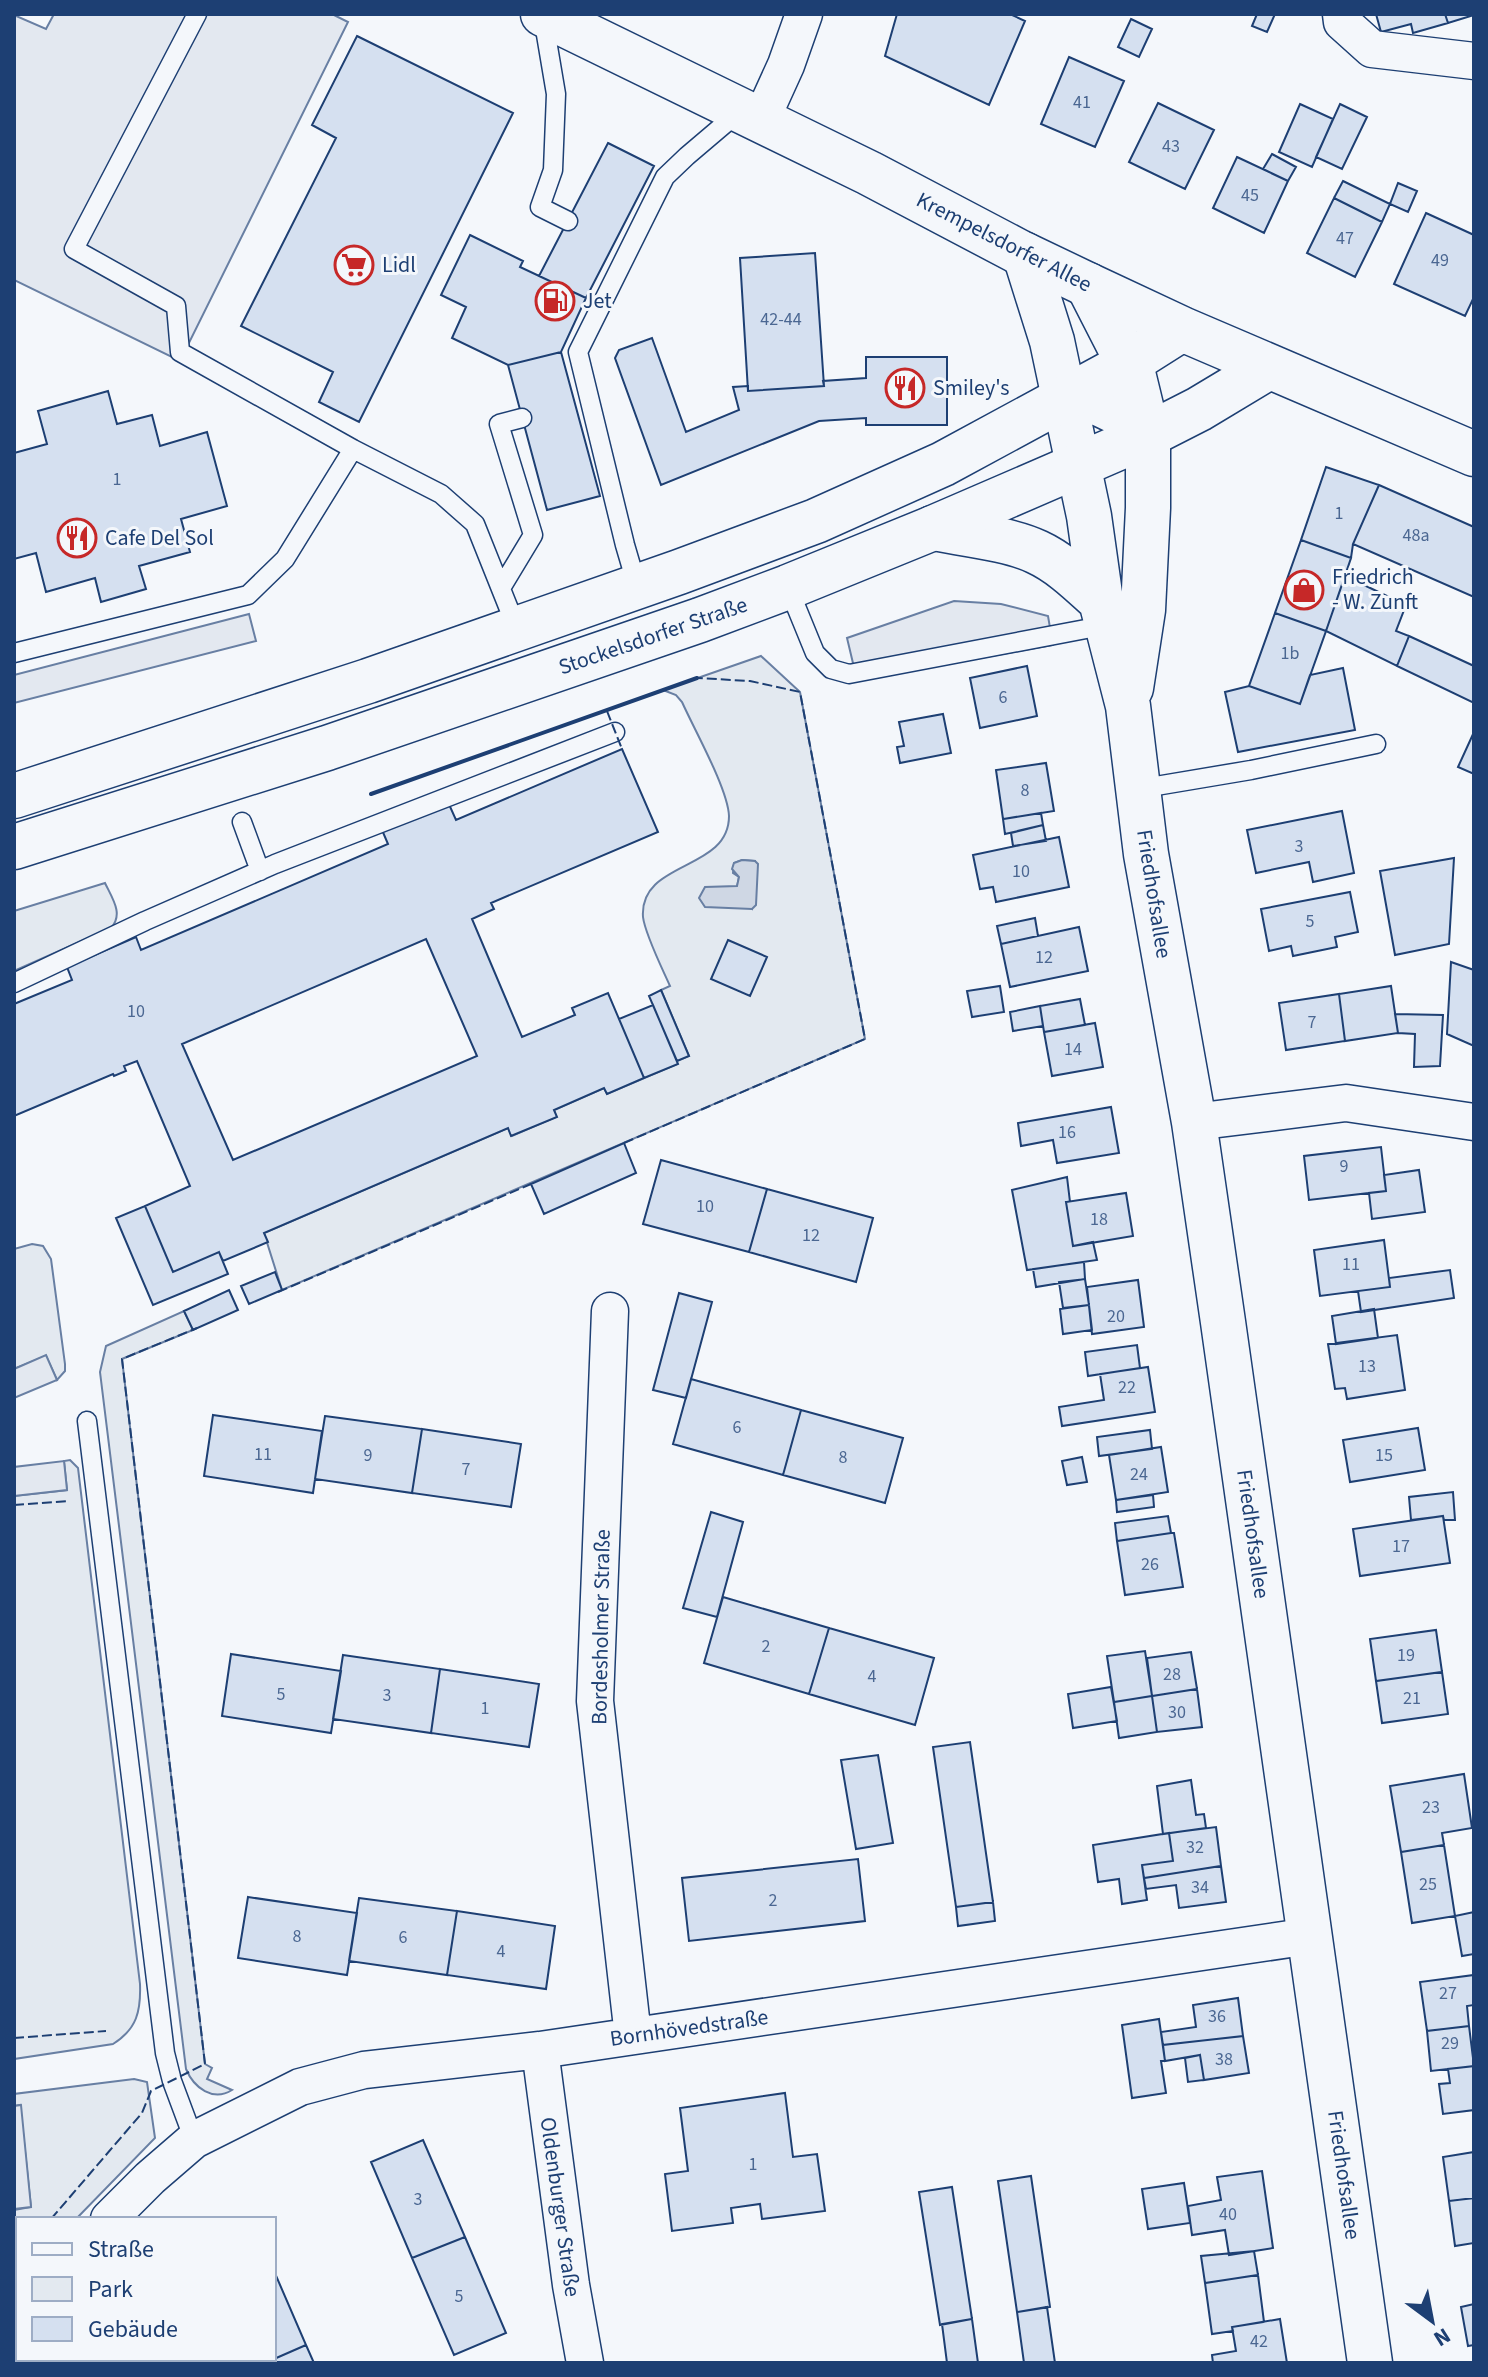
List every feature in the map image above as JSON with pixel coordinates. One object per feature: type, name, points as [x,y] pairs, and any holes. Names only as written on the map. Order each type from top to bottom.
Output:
[{"type":"main road","name":"Krempelsdorfer Allee","points":[[542,14],[751,115],[1088,285],[1182,329],[1474,454]]},
{"type":"main road","name":"Friedhofsallee","points":[[1025,255],[1052,341],[1089,516],[1104,613],[1128,706],[1146,854],[1194,1122],[1370,2363]]},
{"type":"main road","name":"Friedhofsallee","points":[[1088,285],[1133,373],[1148,435],[1143,610],[1128,706]]},
{"type":"main road","points":[[14,796],[368,681],[816,521],[943,464],[1128,363],[1182,329]]},
{"type":"main road","name":"Stockelsdorfer Straße","points":[[14,847],[342,743],[788,587],[1148,435],[1269,367]]},
{"type":"main road","points":[[1064,399],[1098,403],[1125,416],[1148,435]]},
{"type":"main road","points":[[933,528],[1036,551],[1070,573],[1104,613]]},
{"type":"street","points":[[751,115],[786,65],[804,14]]},
{"type":"street","points":[[1341,14],[1342,22],[1372,49],[1474,61]]},
{"type":"street","points":[[1194,1122],[1346,1103],[1474,1122]]},
{"type":"street","name":"Bordesholmer Straße","points":[[610,1311],[595,1701],[633,2036]]},
{"type":"street","name":"Bornhövedstraße","points":[[111,2217],[194,2140],[300,2087],[364,2070],[540,2050],[1310,1936]]},
{"type":"street","name":"Oldenburger Straße","points":[[540,2050],[571,2285],[585,2363]]},
{"type":"lane","points":[[197,14],[74,249],[176,306],[180,352],[353,449],[441,494],[475,524],[517,629]]},
{"type":"lane","points":[[542,14],[556,94],[553,170],[540,207],[568,221]]},
{"type":"lane","points":[[637,586],[582,401],[578,352],[621,247],[665,177],[687,156],[751,115]]},
{"type":"lane","points":[[501,588],[533,535],[499,424],[522,418]]},
{"type":"lane","points":[[14,653],[248,595],[285,559],[353,449]]},
{"type":"lane","points":[[788,587],[815,653],[831,669],[849,674],[1104,613]]},
{"type":"lane","points":[[14,983],[260,871],[615,732]]},
{"type":"lane","points":[[1138,789],[1376,744]]},
{"type":"lane","points":[[242,822],[260,871]]},
{"type":"lane","points":[[87,1421],[165,2053],[194,2140]]},
{"type":"green space","points":[[761,656],[800,692],[865,1039],[282,1290],[264,1233],[508,1128],[512,1136],[556,1117],[554,1110],[604,1088],[607,1094],[689,1056],[661,990],[670,986],[644,924],[646,899],[655,885],[668,875],[715,847],[725,834],[729,816],[717,775],[682,702],[676,695],[663,690]],"holes":[[[755,861],[752,909],[705,887],[737,887],[739,877],[733,873],[734,863]]]},
{"type":"green space","points":[[105,883],[117,912],[111,928],[14,971],[14,911]]},
{"type":"green space","points":[[32,1244],[43,1246],[51,1259],[65,1364],[65,1371],[57,1380],[46,1356],[14,1369],[14,1249]]},
{"type":"green space","points":[[184,1311],[193,1330],[122,1359],[205,2064],[212,2068],[207,2079],[232,2090],[218,2094],[211,2094],[199,2087],[186,2069],[100,1372],[106,1346]]},
{"type":"green space","points":[[70,1460],[78,1468],[140,2003],[132,2026],[113,2044],[14,2059],[14,1496],[67,1490],[64,1461]]},
{"type":"green space","points":[[134,2079],[147,2082],[155,2138],[78,2217],[16,2217],[14,2309],[14,2210],[31,2207],[20,2105],[14,2106],[14,2094]]},
{"type":"shaded area","points":[[54,14],[332,14],[348,22],[180,361],[14,280],[14,15],[46,29]]},
{"type":"shaded area","points":[[954,601],[1001,604],[1048,616],[1053,645],[857,680],[847,638]]},
{"type":"shaded area","points":[[249,614],[256,641],[14,703],[14,675]]},
{"type":"shaded area","points":[[742,860],[758,864],[756,905],[752,909],[705,907],[699,898],[705,887],[737,886],[739,877],[732,869],[734,863]]},
{"type":"shaded area","points":[[46,1355],[57,1380],[14,1398],[14,1369]]},
{"type":"shaded area","points":[[64,1461],[67,1490],[14,1496],[14,1467]]},
{"type":"shaded area","points":[[21,2105],[31,2207],[14,2209],[14,2106]]},
{"type":"building","points":[[897,14],[1010,14],[1025,21],[989,105],[885,56]]},
{"type":"building","points":[[1257,14],[1275,14],[1267,32],[1252,26]]},
{"type":"building","points":[[1376,14],[1445,14],[1448,23],[1413,33],[1411,24],[1381,32]]},
{"type":"building","points":[[1445,14],[1474,14],[1474,15],[1448,23]]},
{"type":"building","points":[[1131,19],[1152,29],[1139,57],[1118,47]]},
{"type":"building","points":[[357,36],[513,113],[359,422],[319,402],[333,372],[241,326],[336,138],[312,125]]},
{"type":"building","points":[[1069,57],[1124,81],[1095,147],[1041,124]]},
{"type":"building","points":[[1158,103],[1214,130],[1185,189],[1129,162]]},
{"type":"building","points":[[1300,104],[1333,119],[1312,167],[1279,152]]},
{"type":"building","points":[[1340,104],[1367,117],[1342,169],[1316,157]]},
{"type":"building","points":[[608,143],[654,166],[586,298],[539,276]]},
{"type":"building","points":[[1272,154],[1296,167],[1288,181],[1263,169]]},
{"type":"building","points":[[1237,157],[1288,181],[1264,233],[1213,208]]},
{"type":"building","points":[[1343,181],[1390,204],[1382,222],[1334,198]]},
{"type":"building","points":[[1398,183],[1417,191],[1408,212],[1390,204]]},
{"type":"building","points":[[1334,198],[1382,222],[1355,277],[1307,253]]},
{"type":"building","points":[[1426,213],[1474,235],[1474,297],[1465,316],[1394,284]]},
{"type":"building","points":[[470,235],[523,261],[520,267],[586,298],[561,352],[508,365],[452,338],[466,307],[441,295]]},
{"type":"building","points":[[815,253],[824,386],[748,391],[740,258]]},
{"type":"building","points":[[652,338],[686,432],[739,410],[733,387],[748,386],[748,391],[824,386],[823,381],[866,378],[866,357],[947,357],[947,425],[866,425],[866,418],[819,421],[661,485],[615,358],[619,350]]},
{"type":"building","points":[[561,352],[600,496],[547,510],[508,365]]},
{"type":"building","points":[[108,391],[117,424],[152,415],[160,446],[207,432],[227,506],[181,519],[190,552],[139,566],[146,589],[101,602],[95,578],[46,592],[36,553],[14,559],[14,453],[47,444],[38,411]]},
{"type":"building","points":[[1326,467],[1379,485],[1353,544],[1351,558],[1301,540]]},
{"type":"building","points":[[1379,485],[1474,527],[1474,597],[1353,544]]},
{"type":"building","points":[[1301,540],[1351,558],[1326,631],[1275,613]]},
{"type":"building","points":[[1345,576],[1406,605],[1396,631],[1409,636],[1397,666],[1326,631]]},
{"type":"building","points":[[1275,613],[1326,631],[1300,704],[1249,686]]},
{"type":"building","points":[[1409,636],[1474,666],[1474,703],[1397,666]]},
{"type":"building","points":[[1027,666],[1037,716],[980,728],[970,678]]},
{"type":"building","points":[[1343,668],[1355,730],[1238,752],[1225,692],[1249,686],[1300,704],[1310,675]]},
{"type":"building","points":[[943,714],[951,753],[900,763],[897,747],[904,746],[899,722]]},
{"type":"building","points":[[1474,732],[1474,774],[1458,767]]},
{"type":"building","points":[[622,749],[658,832],[491,903],[494,909],[472,919],[522,1037],[575,1015],[572,1008],[608,993],[644,1078],[607,1094],[604,1088],[554,1110],[557,1117],[511,1136],[508,1128],[264,1233],[268,1242],[223,1261],[219,1252],[173,1272],[145,1206],[190,1186],[137,1061],[124,1066],[126,1071],[14,1116],[14,1004],[72,980],[67,967],[136,937],[141,950],[388,844],[382,830],[448,802],[456,820]],"holes":[[[426,939],[477,1056],[233,1160],[182,1044]]]},
{"type":"building","points":[[1046,763],[1054,811],[1003,819],[996,770]]},
{"type":"building","points":[[1342,811],[1354,873],[1313,882],[1309,862],[1256,873],[1247,830]]},
{"type":"building","points":[[1041,813],[1043,825],[1005,834],[1003,819]]},
{"type":"building","points":[[1043,825],[1046,841],[1013,846],[1011,833]]},
{"type":"building","points":[[1059,837],[1069,887],[996,902],[993,887],[980,889],[973,855]]},
{"type":"building","points":[[1454,858],[1449,944],[1395,955],[1380,871]]},
{"type":"building","points":[[1350,892],[1358,932],[1335,937],[1337,947],[1293,956],[1291,946],[1269,951],[1261,909]]},
{"type":"building","points":[[1035,918],[1038,936],[1001,944],[997,926]]},
{"type":"building","points":[[1079,927],[1088,971],[1010,987],[1001,944]]},
{"type":"building","points":[[728,940],[767,957],[750,996],[711,979]]},
{"type":"building","points":[[1451,962],[1474,970],[1474,1046],[1447,1034]]},
{"type":"building","points":[[1000,986],[1004,1012],[972,1017],[967,991]]},
{"type":"building","points":[[1391,986],[1398,1033],[1345,1041],[1339,994]]},
{"type":"building","points":[[661,990],[689,1056],[677,1061],[649,996]]},
{"type":"building","points":[[1339,994],[1345,1041],[1286,1050],[1279,1003]]},
{"type":"building","points":[[1080,999],[1085,1025],[1044,1032],[1040,1006]]},
{"type":"building","points":[[653,1005],[678,1064],[644,1078],[619,1019]]},
{"type":"building","points":[[1040,1006],[1043,1026],[1013,1031],[1010,1012]]},
{"type":"building","points":[[1395,1014],[1443,1015],[1440,1066],[1414,1067],[1415,1034],[1398,1033]]},
{"type":"building","points":[[1095,1023],[1103,1067],[1052,1076],[1044,1032]]},
{"type":"building","points":[[1111,1107],[1119,1153],[1057,1163],[1053,1140],[1021,1146],[1018,1123]]},
{"type":"building","points":[[624,1143],[636,1173],[544,1214],[531,1184]]},
{"type":"building","points":[[1381,1147],[1386,1191],[1309,1200],[1304,1156]]},
{"type":"building","points":[[661,1160],[767,1189],[749,1252],[643,1224]]},
{"type":"building","points":[[1419,1170],[1425,1212],[1372,1219],[1369,1193],[1386,1191],[1384,1175]]},
{"type":"building","points":[[1067,1177],[1070,1202],[1066,1202],[1073,1246],[1093,1242],[1097,1260],[1027,1270],[1012,1190]]},
{"type":"building","points":[[767,1189],[873,1218],[856,1282],[749,1252]]},
{"type":"building","points":[[1126,1193],[1133,1236],[1073,1246],[1066,1202]]},
{"type":"building","points":[[145,1206],[173,1272],[219,1252],[228,1274],[153,1305],[116,1218]]},
{"type":"building","points":[[1384,1240],[1390,1287],[1320,1296],[1314,1250]]},
{"type":"building","points":[[1084,1262],[1085,1279],[1036,1287],[1033,1269]]},
{"type":"building","points":[[1450,1270],[1454,1298],[1361,1312],[1358,1291],[1390,1287],[1389,1278]]},
{"type":"building","points":[[275,1272],[282,1290],[249,1304],[241,1286]]},
{"type":"building","points":[[1085,1279],[1089,1305],[1063,1308],[1059,1282]]},
{"type":"building","points":[[1138,1280],[1144,1327],[1092,1334],[1087,1287]]},
{"type":"building","points":[[229,1290],[238,1310],[193,1330],[184,1311]]},
{"type":"building","points":[[679,1293],[712,1302],[686,1398],[653,1390]]},
{"type":"building","points":[[1089,1305],[1092,1330],[1063,1334],[1060,1309]]},
{"type":"building","points":[[1374,1309],[1378,1338],[1336,1344],[1332,1316]]},
{"type":"building","points":[[1397,1335],[1405,1390],[1347,1399],[1345,1388],[1335,1389],[1328,1344]]},
{"type":"building","points":[[1137,1345],[1140,1368],[1088,1376],[1085,1352]]},
{"type":"building","points":[[1148,1367],[1155,1412],[1062,1426],[1059,1407],[1104,1400],[1100,1374]]},
{"type":"building","points":[[691,1379],[801,1410],[783,1475],[673,1444]]},
{"type":"building","points":[[801,1410],[903,1438],[885,1503],[783,1475]]},
{"type":"building","points":[[213,1415],[322,1431],[313,1493],[204,1476]]},
{"type":"building","points":[[325,1416],[422,1429],[412,1493],[315,1479]]},
{"type":"building","points":[[1418,1428],[1425,1470],[1350,1482],[1343,1440]]},
{"type":"building","points":[[422,1429],[521,1444],[511,1507],[412,1493]]},
{"type":"building","points":[[1150,1430],[1152,1449],[1099,1456],[1097,1437]]},
{"type":"building","points":[[1161,1447],[1168,1492],[1116,1500],[1109,1455]]},
{"type":"building","points":[[1082,1457],[1087,1482],[1067,1485],[1062,1461]]},
{"type":"building","points":[[1453,1492],[1455,1520],[1444,1520],[1443,1516],[1411,1520],[1409,1497]]},
{"type":"building","points":[[1153,1495],[1154,1507],[1117,1512],[1116,1500]]},
{"type":"building","points":[[711,1512],[743,1522],[717,1617],[683,1608]]},
{"type":"building","points":[[1168,1516],[1171,1533],[1117,1541],[1115,1523]]},
{"type":"building","points":[[1443,1516],[1450,1563],[1360,1576],[1353,1529]]},
{"type":"building","points":[[1174,1533],[1183,1587],[1125,1595],[1117,1541]]},
{"type":"building","points":[[723,1597],[829,1628],[809,1694],[704,1663]]},
{"type":"building","points":[[829,1628],[934,1658],[915,1725],[809,1694]]},
{"type":"building","points":[[1436,1630],[1442,1672],[1376,1681],[1370,1639]]},
{"type":"building","points":[[1145,1651],[1152,1696],[1114,1702],[1107,1656]]},
{"type":"building","points":[[1191,1652],[1197,1689],[1152,1696],[1147,1658]]},
{"type":"building","points":[[231,1654],[341,1671],[331,1733],[222,1716]]},
{"type":"building","points":[[343,1655],[440,1669],[431,1733],[333,1719]]},
{"type":"building","points":[[440,1669],[539,1684],[529,1747],[431,1733]]},
{"type":"building","points":[[1442,1672],[1448,1714],[1382,1723],[1376,1681]]},
{"type":"building","points":[[1111,1687],[1117,1721],[1073,1728],[1068,1694]]},
{"type":"building","points":[[1197,1689],[1202,1727],[1157,1732],[1152,1696]]},
{"type":"building","points":[[1152,1696],[1157,1732],[1119,1738],[1114,1702]]},
{"type":"building","points":[[970,1742],[993,1902],[956,1907],[933,1747]]},
{"type":"building","points":[[878,1755],[893,1843],[856,1849],[841,1760]]},
{"type":"building","points":[[1464,1774],[1472,1828],[1442,1833],[1444,1845],[1401,1852],[1390,1786]]},
{"type":"building","points":[[1191,1780],[1196,1815],[1204,1814],[1206,1828],[1163,1834],[1157,1786]]},
{"type":"building","points":[[1216,1827],[1221,1866],[1144,1878],[1142,1865],[1173,1861],[1169,1833]]},
{"type":"building","points":[[1169,1833],[1173,1861],[1142,1865],[1147,1900],[1122,1904],[1119,1879],[1098,1882],[1093,1845]]},
{"type":"building","points":[[1444,1845],[1455,1916],[1412,1923],[1401,1852]]},
{"type":"building","points":[[858,1859],[865,1921],[689,1941],[682,1878]]},
{"type":"building","points":[[1221,1866],[1226,1902],[1179,1908],[1176,1885],[1146,1889],[1144,1878]]},
{"type":"building","points":[[248,1897],[357,1913],[347,1975],[238,1958]]},
{"type":"building","points":[[359,1898],[457,1911],[447,1975],[349,1961]]},
{"type":"building","points":[[993,1902],[995,1921],[958,1926],[956,1907]]},
{"type":"building","points":[[457,1911],[555,1926],[546,1989],[447,1975]]},
{"type":"building","points":[[1474,1912],[1474,1954],[1462,1956],[1455,1916]]},
{"type":"building","points":[[1474,1975],[1474,2005],[1467,2006],[1469,2026],[1427,2031],[1420,1982]]},
{"type":"building","points":[[1238,1998],[1243,2036],[1163,2045],[1161,2032],[1196,2027],[1193,2005]]},
{"type":"building","points":[[1159,2019],[1166,2093],[1132,2098],[1122,2025]]},
{"type":"building","points":[[1469,2026],[1474,2066],[1431,2071],[1427,2031]]},
{"type":"building","points":[[1243,2036],[1249,2073],[1204,2080],[1200,2055],[1165,2061],[1163,2045]]},
{"type":"building","points":[[1200,2055],[1204,2080],[1188,2082],[1185,2058]]},
{"type":"building","points":[[1474,2066],[1474,2110],[1443,2114],[1439,2084],[1450,2083],[1448,2069]]},
{"type":"building","points":[[785,2093],[793,2157],[817,2154],[825,2211],[762,2219],[760,2204],[731,2208],[733,2223],[672,2231],[665,2174],[688,2171],[680,2108]]},
{"type":"building","points":[[423,2140],[465,2237],[412,2258],[371,2162]]},
{"type":"building","points":[[1474,2152],[1474,2198],[1449,2201],[1443,2157]]},
{"type":"building","points":[[1262,2171],[1273,2248],[1229,2255],[1225,2230],[1192,2235],[1188,2206],[1221,2200],[1217,2177]]},
{"type":"building","points":[[1031,2176],[1050,2307],[1017,2312],[998,2181]]},
{"type":"building","points":[[1184,2183],[1190,2223],[1148,2229],[1142,2189]]},
{"type":"building","points":[[952,2187],[972,2319],[940,2325],[919,2192]]},
{"type":"building","points":[[1474,2198],[1474,2243],[1455,2246],[1449,2201]]},
{"type":"building","points":[[465,2237],[506,2333],[454,2355],[412,2258]]},
{"type":"building","points":[[1254,2251],[1258,2275],[1205,2283],[1201,2256]]},
{"type":"building","points":[[1258,2275],[1264,2322],[1212,2334],[1205,2283]]},
{"type":"building","points":[[276,2276],[306,2345],[276,2358]]},
{"type":"building","points":[[1474,2304],[1474,2345],[1468,2346],[1461,2307]]},
{"type":"building","points":[[1047,2307],[1055,2363],[1024,2363],[1017,2312]]},
{"type":"building","points":[[972,2319],[978,2363],[947,2363],[942,2324]]},
{"type":"building","points":[[1280,2319],[1287,2363],[1213,2363],[1212,2355],[1236,2351],[1232,2327]]},
{"type":"building","points":[[306,2345],[314,2363],[264,2363],[276,2361],[276,2358]]},
{"type":"fence","points":[[624,1143],[865,1039],[800,692],[750,681],[697,678]]},
{"type":"fence","points":[[607,711],[622,749]]},
{"type":"fence","points":[[278,1292],[531,1184]]},
{"type":"fence","points":[[53,2217],[142,2113],[151,2091],[205,2064],[122,1359],[197,1328]]},
{"type":"fence","points":[[14,1505],[68,1501]]},
{"type":"fence","points":[[14,2038],[106,2031]]},
{"type":"wall","points":[[371,794],[697,678]]},
{"type":"place","name":"Lidl","points":[[354,265]]},
{"type":"place","name":"Jet","points":[[555,301]]},
{"type":"place","name":"Smiley's","points":[[905,388]]},
{"type":"place","name":"Cafe Del Sol","points":[[77,538]]},
{"type":"place","name":"Friedrich - W. Zunft","points":[[1304,590]]}]
